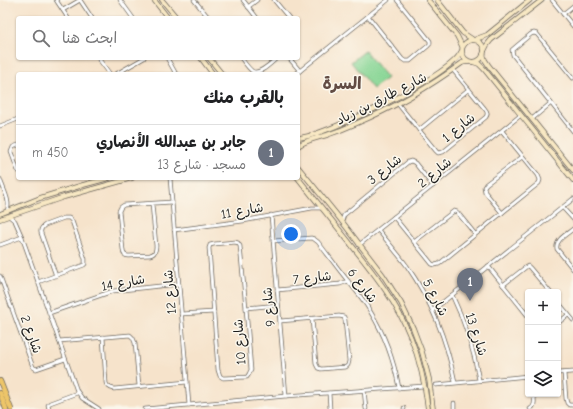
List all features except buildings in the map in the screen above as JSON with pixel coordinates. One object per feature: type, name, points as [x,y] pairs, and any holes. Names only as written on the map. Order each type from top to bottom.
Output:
[{"type":"main road","points":[[0,381],[9,408]]},
{"type":"main road","points":[[0,393],[9,408]]},
{"type":"street","points":[[56,0],[67,16]]},
{"type":"street","points":[[63,10],[80,0],[91,16]]},
{"type":"street","points":[[120,0],[132,16]]},
{"type":"street","points":[[154,0],[166,16]]},
{"type":"street","points":[[194,0],[207,16]]},
{"type":"street","points":[[242,0],[255,16]]},
{"type":"street","points":[[248,7],[257,0]]},
{"type":"street","points":[[274,0],[287,16]]},
{"type":"street","points":[[291,60],[300,71],[388,0]]},
{"type":"street","points":[[368,16],[402,59],[405,61],[411,60],[428,46],[430,41],[397,0]]},
{"type":"street","points":[[428,0],[459,38],[462,47]]},
{"type":"street","points":[[437,0],[464,34],[481,43],[485,59],[489,66],[573,170]]},
{"type":"street","points":[[530,0],[485,36],[466,41],[461,52],[464,58],[479,64],[484,69],[573,180]]},
{"type":"street","points":[[471,62],[480,59],[486,46],[491,40],[542,0]]},
{"type":"street","points":[[552,0],[573,26]]},
{"type":"street","points":[[158,6],[158,3],[163,1],[174,16]]},
{"type":"street","points":[[563,14],[573,6]]},
{"type":"street","points":[[512,15],[516,20]]},
{"type":"street","points":[[508,18],[511,20],[512,24]]},
{"type":"street","points":[[451,28],[455,28],[456,24]]},
{"type":"street","points":[[573,78],[534,33],[513,49],[513,56],[573,131]]},
{"type":"street","name":"شارع طارق بن زياد","points":[[300,138],[327,129],[384,104],[426,81],[456,59],[461,52]]},
{"type":"street","points":[[100,60],[108,72]]},
{"type":"street","points":[[120,72],[140,60]]},
{"type":"street","points":[[168,60],[175,72]]},
{"type":"street","points":[[202,60],[212,72]]},
{"type":"street","points":[[211,60],[220,72]]},
{"type":"street","points":[[243,60],[252,71],[256,72],[260,71],[274,60]]},
{"type":"street","name":"شارع طارق بن زياد","points":[[300,145],[353,125],[398,104],[420,92],[463,63],[471,62]]},
{"type":"street","points":[[484,69],[486,66],[489,66]]},
{"type":"street","name":"شارع 1","points":[[398,104],[436,151],[438,153],[442,152],[487,115],[486,110],[453,70]]},
{"type":"street","points":[[426,81],[424,85],[429,86]]},
{"type":"street","points":[[417,86],[421,87],[422,90],[420,92]]},
{"type":"street","name":"شارع 1","points":[[419,130],[469,89]]},
{"type":"street","points":[[532,118],[551,103]]},
{"type":"street","name":"شارع 2","points":[[359,245],[521,115]]},
{"type":"street","points":[[0,126],[16,120]]},
{"type":"street","points":[[394,217],[432,264],[436,265],[502,213],[539,182],[540,179],[502,131]]},
{"type":"street","points":[[16,146],[13,147],[11,152],[16,166]]},
{"type":"street","points":[[549,150],[552,151],[555,147]]},
{"type":"street","points":[[554,156],[559,153]]},
{"type":"street","points":[[502,213],[485,192],[484,187],[522,156]]},
{"type":"street","name":"شارع 3","points":[[344,215],[409,161],[415,163],[433,186]]},
{"type":"street","points":[[300,170],[342,221],[389,284],[408,316],[422,352],[429,379],[433,409]]},
{"type":"street","points":[[0,179],[1,186],[8,203],[8,214],[15,221],[22,237],[77,393],[99,409]]},
{"type":"street","points":[[16,211],[40,198],[101,180]]},
{"type":"street","points":[[0,219],[16,211],[124,180]]},
{"type":"street","name":"شارع 12","points":[[170,180],[189,405]]},
{"type":"street","points":[[299,180],[380,282],[402,318],[420,365],[428,409]]},
{"type":"street","points":[[303,185],[305,182],[309,181]]},
{"type":"street","points":[[93,182],[96,184],[94,188]]},
{"type":"street","points":[[40,198],[39,202],[42,204]]},
{"type":"street","points":[[433,310],[573,199]]},
{"type":"street","points":[[312,208],[315,204],[315,200]]},
{"type":"street","points":[[152,204],[156,246],[155,251],[150,255],[126,256],[123,250],[119,211],[120,208],[123,206],[172,202]]},
{"type":"street","points":[[8,203],[16,211]]},
{"type":"street","name":"شارع 11","points":[[174,230],[238,222],[312,208],[322,208]]},
{"type":"street","points":[[563,208],[573,218]]},
{"type":"street","points":[[15,221],[16,211]]},
{"type":"street","points":[[414,242],[454,211],[457,212],[475,234]]},
{"type":"street","points":[[0,214],[8,214]]},
{"type":"street","name":"شارع 9","points":[[271,215],[286,396]]},
{"type":"street","points":[[337,215],[344,215],[342,221]]},
{"type":"street","points":[[38,282],[56,276],[84,265],[86,263],[72,221],[69,218],[64,218],[43,226],[40,230],[56,276]]},
{"type":"street","points":[[573,229],[556,245],[557,249],[573,269]]},
{"type":"street","name":"شارع 5","points":[[378,230],[407,265],[433,310],[446,346],[455,382]]},
{"type":"street","points":[[0,245],[22,237]]},
{"type":"street","name":"شارع 6","points":[[273,242],[308,238],[314,239],[318,242],[358,292],[370,310],[381,330],[393,362],[399,388]]},
{"type":"street","name":"شارع 10","points":[[235,242],[240,245],[251,368],[250,373],[245,377],[223,378],[220,375],[218,370],[214,312],[208,250],[210,246],[214,244],[235,242]]},
{"type":"street","points":[[488,266],[525,312]]},
{"type":"street","points":[[503,285],[528,266],[548,289]]},
{"type":"street","name":"شارع 2","points":[[0,276],[33,367],[36,369],[65,359]]},
{"type":"street","name":"شارع 7","points":[[277,290],[340,284],[348,281]]},
{"type":"street","name":"شارع 14","points":[[49,313],[113,291],[179,284]]},
{"type":"street","name":"شارع 13","points":[[452,295],[469,335],[479,380]]},
{"type":"street","name":"شارع 10","points":[[246,308],[278,305]]},
{"type":"street","points":[[561,306],[573,320]]},
{"type":"street","points":[[398,311],[402,311],[404,309]]},
{"type":"street","name":"شارع 10","points":[[181,314],[214,312]]},
{"type":"street","points":[[561,321],[568,315]]},
{"type":"street","points":[[280,321],[340,316],[344,318],[349,361],[346,367],[321,369],[318,367],[316,363],[312,319]]},
{"type":"street","points":[[402,318],[408,316]]},
{"type":"street","points":[[59,341],[130,335],[135,343],[139,386]]},
{"type":"street","points":[[103,337],[106,383],[110,388],[114,389],[187,382]]},
{"type":"street","points":[[573,372],[564,373],[566,401],[569,405],[573,405]]},
{"type":"street","points":[[429,379],[436,384],[525,376]]},
{"type":"street","points":[[431,391],[436,384]]},
{"type":"street","points":[[145,409],[286,396],[424,386]]},
{"type":"street","points":[[364,390],[366,409]]},
{"type":"street","points":[[49,409],[48,405],[50,402],[77,393]]},
{"type":"street","points":[[329,393],[330,409]]},
{"type":"street","points":[[530,409],[533,407],[534,397]]},
{"type":"street","points":[[454,403],[454,409]]},
{"type":"green space","points":[[365,51],[387,78],[373,89],[351,62]]},
{"type":"place","name":"جابر بن عبدالله الأنصاري","points":[[470,301]]},
{"type":"district","name":"السرة","points":[[342,83]]}]
